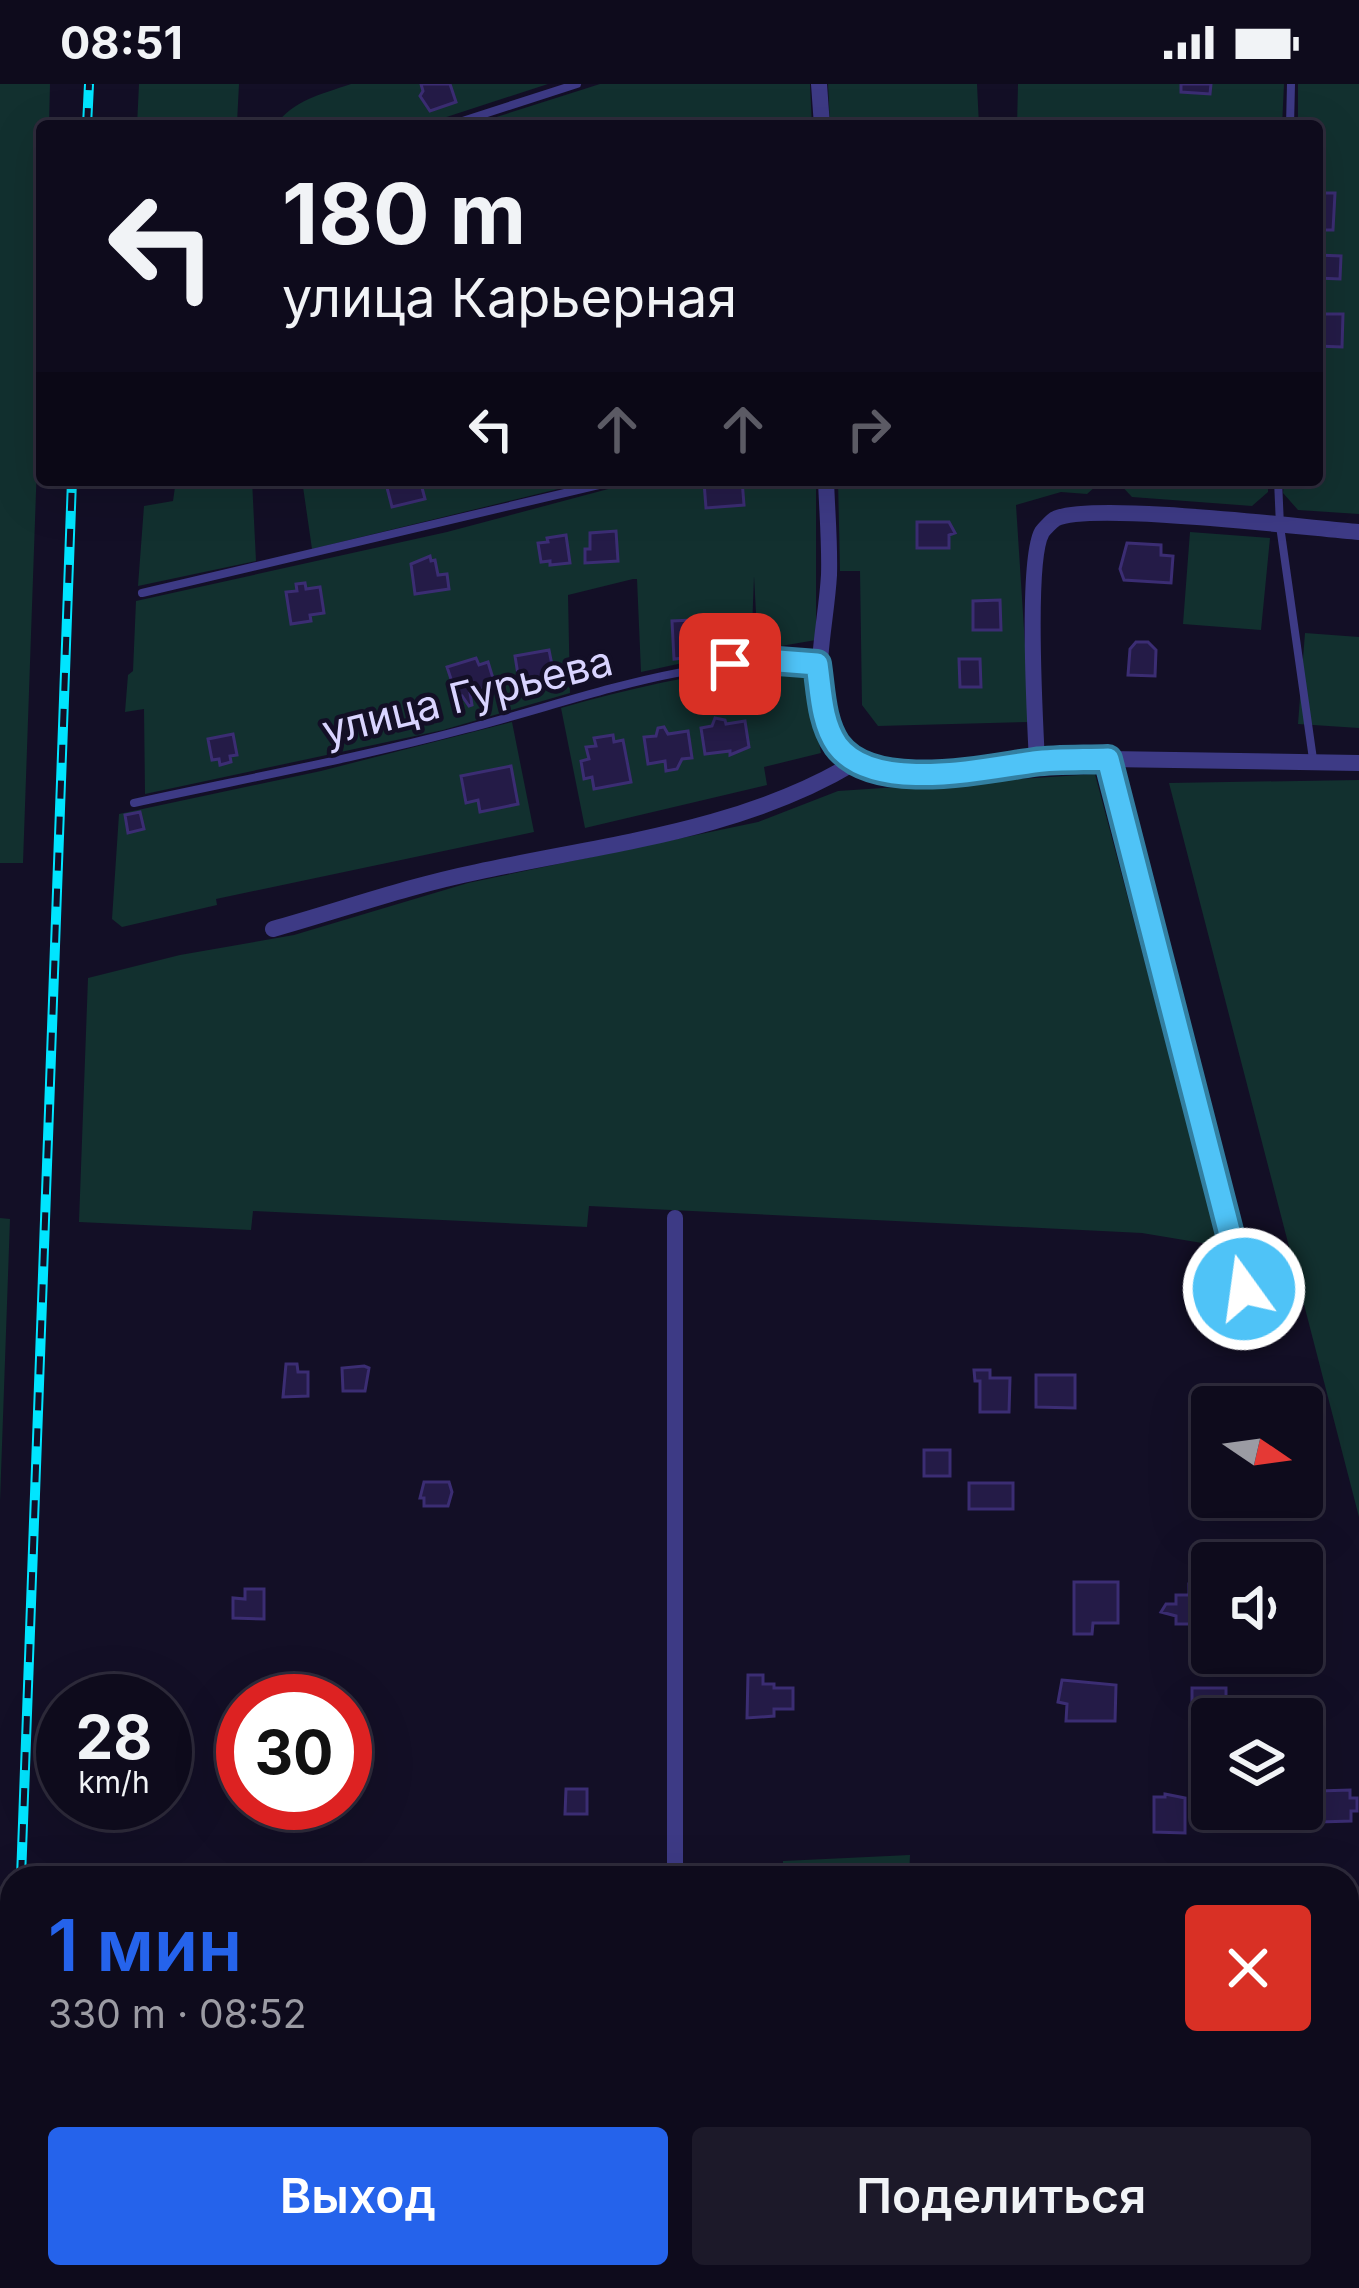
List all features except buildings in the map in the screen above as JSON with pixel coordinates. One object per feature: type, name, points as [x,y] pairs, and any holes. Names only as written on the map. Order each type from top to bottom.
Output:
[{"type":"street","points":[[819,84],[822,120]]},
{"type":"street","points":[[826,486],[829,568],[817,664],[825,722],[854,763],[889,771],[963,774],[1036,762],[1108,759],[1359,763]]},
{"type":"street","points":[[1036,762],[1036,548],[1043,529],[1057,517],[1115,512],[1359,532]]},
{"type":"street","points":[[1108,759],[1255,1333]]},
{"type":"street","points":[[274,929],[470,873],[750,813],[812,788],[854,763]]},
{"type":"street","points":[[675,1218],[675,1866]]},
{"type":"lane","points":[[466,120],[577,84]]},
{"type":"lane","points":[[1289,120],[1291,84]]},
{"type":"lane","points":[[142,593],[595,486]]},
{"type":"lane","points":[[1278,486],[1313,760]]},
{"type":"lane","name":"улица Гурьева","points":[[134,803],[462,730],[694,668],[765,660],[817,664]]},
{"type":"green space","points":[[0,84],[50,84],[49,120],[36,120],[36,486],[23,863],[0,863]]},
{"type":"green space","points":[[139,84],[239,84],[237,120],[137,120]]},
{"type":"green space","points":[[351,84],[548,84],[437,120],[279,120],[318,95]]},
{"type":"green space","points":[[600,84],[810,84],[812,120],[487,120]]},
{"type":"green space","points":[[828,84],[977,84],[979,120],[830,120]]},
{"type":"green space","points":[[1018,84],[1284,84],[1282,120],[1017,120]]},
{"type":"green space","points":[[1298,84],[1359,84],[1359,514],[1298,510],[1283,493],[1284,486],[1323,486],[1323,120],[1298,120]]},
{"type":"green space","points":[[175,486],[252,486],[256,561],[138,586],[144,506],[173,501]]},
{"type":"green space","points":[[303,486],[570,486],[312,549]]},
{"type":"green space","points":[[620,486],[816,486],[816,640],[758,650],[754,576],[752,630],[701,659],[641,672],[637,579],[633,579],[568,595],[570,693],[443,730],[145,794],[144,709],[125,712],[128,675],[133,671],[136,601],[447,532]]},
{"type":"green space","points":[[838,486],[1096,486],[1087,494],[1061,492],[1016,505],[1030,722],[878,726],[862,705],[860,571],[840,571]]},
{"type":"green space","points":[[1122,486],[1268,486],[1268,492],[1252,506],[1132,497]]},
{"type":"green space","points":[[1190,532],[1270,538],[1261,630],[1183,624]]},
{"type":"green space","points":[[1305,633],[1359,637],[1359,728],[1298,724]]},
{"type":"green space","points":[[789,664],[806,677],[821,753],[764,767],[767,785],[585,828],[561,708],[674,680]]},
{"type":"green space","points":[[512,722],[534,832],[216,899],[217,905],[122,927],[112,919],[119,814],[321,771]]},
{"type":"green space","points":[[1095,774],[1220,1246],[1142,1233],[589,1206],[587,1227],[253,1211],[251,1230],[79,1222],[88,978],[180,955],[294,935],[468,883],[758,822],[838,791]]},
{"type":"green space","points":[[1359,780],[1359,1517],[1169,783]]},
{"type":"green space","points":[[0,1218],[10,1219],[0,1502]]},
{"type":"green space","points":[[910,1855],[910,1866],[783,1866],[783,1861]]},
{"type":"railway","points":[[87,120],[89,84]]},
{"type":"railway","points":[[21,1866],[72,486]]},
{"type":"route","points":[[730,664],[765,660],[817,664],[825,722],[854,763],[889,771],[963,774],[1036,762],[1108,759],[1244,1289]]}]
